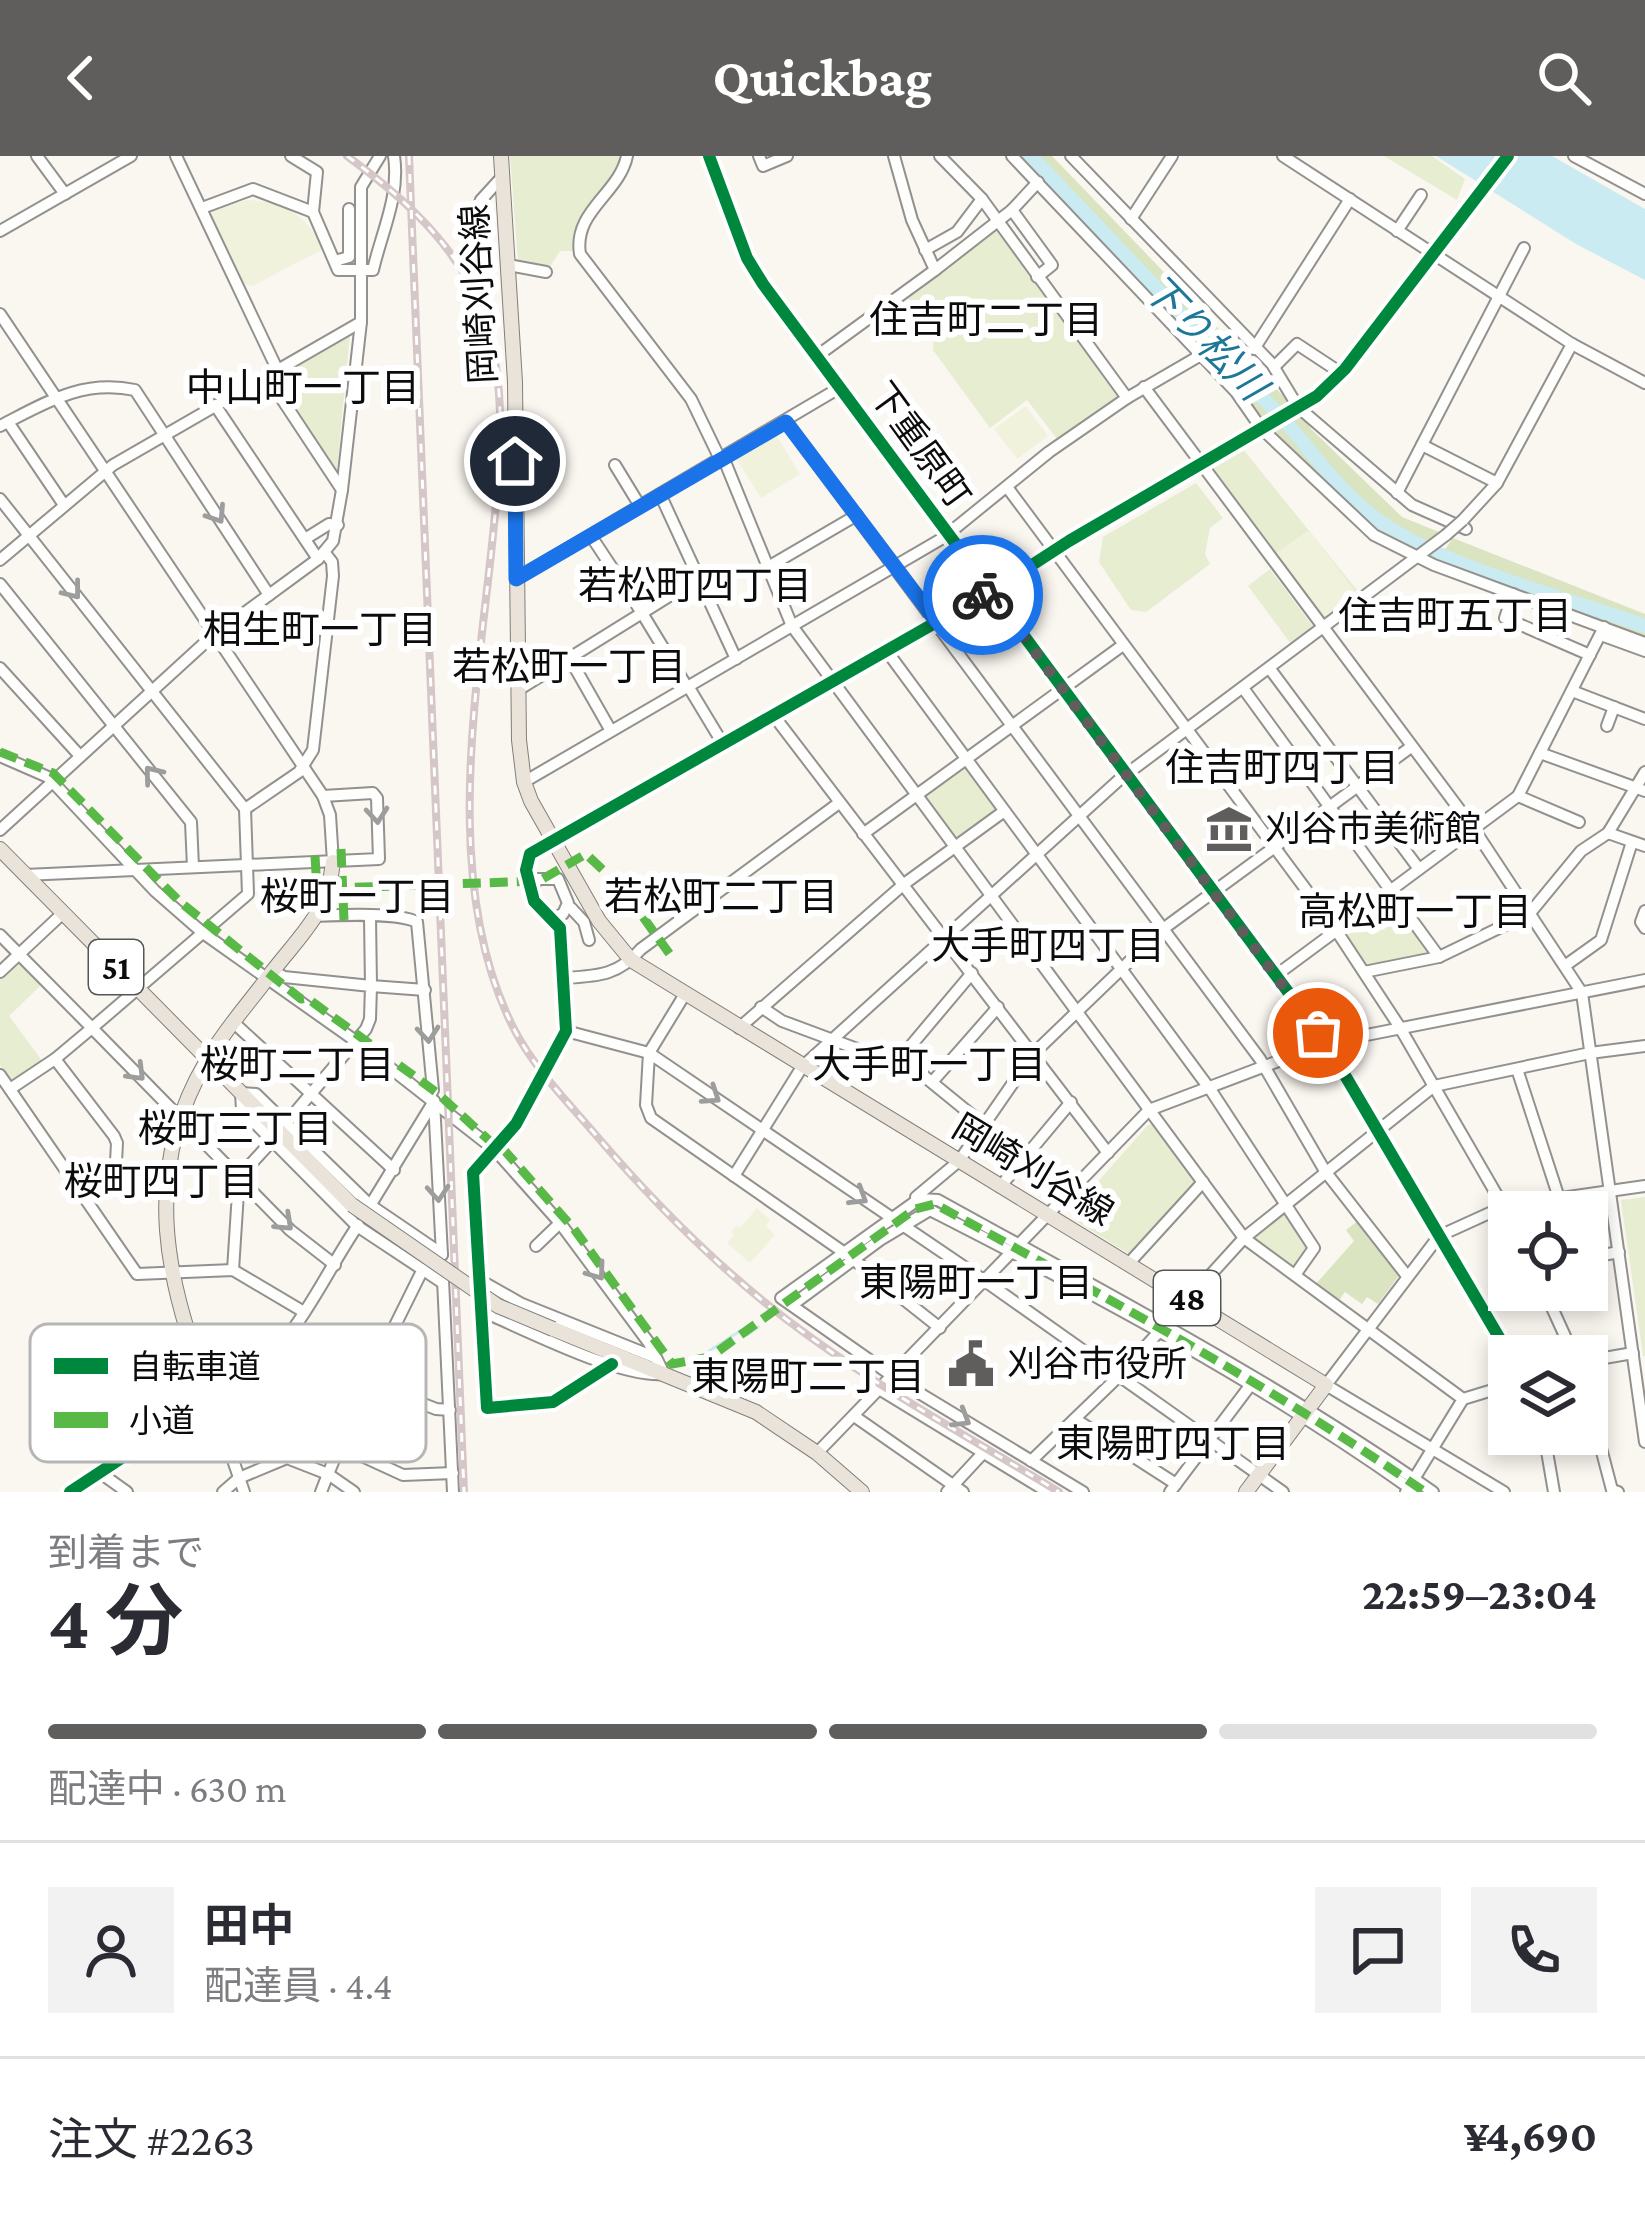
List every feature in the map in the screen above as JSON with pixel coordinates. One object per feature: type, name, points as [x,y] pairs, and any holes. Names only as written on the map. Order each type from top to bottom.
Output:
[{"type":"main road","name":"岡崎刈谷線","points":[[501,156],[515,382],[518,690],[524,782],[599,921],[632,961],[1326,1385]]},
{"type":"main road","name":"51","points":[[0,850],[352,1205],[518,1316],[650,1361],[664,1374],[756,1412],[817,1453]]},
{"type":"main road","points":[[185,1324],[170,1271],[165,1223],[167,1172],[181,1119],[207,1059],[328,897],[333,862]]},
{"type":"main road","points":[[1246,1492],[1326,1385]]},
{"type":"main road","points":[[817,1453],[862,1492]]},
{"type":"main road","points":[[70,1492],[115,1462]]},
{"type":"street","points":[[37,156],[65,194]]},
{"type":"street","points":[[0,231],[112,160],[131,156]]},
{"type":"street","points":[[176,156],[272,372],[342,490]]},
{"type":"street","points":[[291,156],[316,172],[313,212],[338,270],[361,272],[373,270],[382,228],[393,205],[394,156]]},
{"type":"street","points":[[0,830],[214,635],[322,556],[338,525],[361,322],[361,188],[380,156]]},
{"type":"street","points":[[627,156],[622,172],[583,223],[580,254],[691,399],[722,458],[792,626],[1244,1238],[1463,1399]]},
{"type":"street","name":"下重原町","points":[[709,156],[747,258],[1326,1043],[1497,1335]]},
{"type":"street","points":[[759,156],[763,166],[787,156]]},
{"type":"street","points":[[894,156],[912,220],[934,270]]},
{"type":"street","points":[[940,156],[982,200],[1126,398]]},
{"type":"street","points":[[1012,156],[1236,392],[1261,428],[1374,535],[1645,647]]},
{"type":"street","points":[[1071,156],[1274,367],[1297,408],[1397,494],[1424,511],[1465,525]]},
{"type":"street","points":[[1131,219],[1172,156]]},
{"type":"street","points":[[1283,156],[1572,344],[1645,383]]},
{"type":"street","points":[[586,940],[584,922],[565,911],[539,910],[530,892],[526,861],[537,849],[990,591],[1297,408],[1341,373],[1508,156]]},
{"type":"street","points":[[1574,156],[1645,194]]},
{"type":"street","points":[[471,227],[481,200],[502,178]]},
{"type":"street","points":[[817,356],[998,222],[1038,182]]},
{"type":"street","points":[[202,208],[253,189],[313,212]]},
{"type":"street","points":[[1397,231],[1421,195]]},
{"type":"street","points":[[1254,349],[1350,199]]},
{"type":"street","points":[[925,250],[957,232],[982,200]]},
{"type":"street","points":[[335,261],[349,257],[350,208]]},
{"type":"street","points":[[1012,210],[1052,266],[1037,277]]},
{"type":"street","points":[[1397,494],[1524,248]]},
{"type":"street","points":[[508,265],[546,272]]},
{"type":"street","points":[[0,314],[305,766],[330,815],[333,862]]},
{"type":"street","points":[[0,560],[105,470],[361,322]]},
{"type":"street","points":[[1274,367],[1297,344],[1341,373]]},
{"type":"street","points":[[734,1176],[802,1067],[1126,774],[1465,525],[1497,483],[1572,344]]},
{"type":"street","points":[[524,782],[895,567],[948,533],[1126,398],[1201,355]]},
{"type":"street","points":[[1144,387],[1474,829],[1582,993],[1645,1442]]},
{"type":"street","points":[[516,579],[841,388]]},
{"type":"street","points":[[64,505],[4,424],[69,390],[134,390],[269,595]]},
{"type":"street","points":[[214,406],[305,539],[332,562],[334,576],[313,750],[305,766],[244,809]]},
{"type":"street","points":[[786,422],[1264,1066],[1325,1171],[1407,1276]]},
{"type":"street","points":[[1422,445],[1497,483]]},
{"type":"street","points":[[615,466],[640,506]]},
{"type":"street","points":[[1007,488],[1336,930],[1399,1026],[1495,1191]]},
{"type":"street","points":[[659,494],[736,659]]},
{"type":"street","points":[[0,499],[244,809],[248,894],[92,1028],[10,1089]]},
{"type":"street","points":[[769,567],[857,515]]},
{"type":"street","points":[[305,539],[328,524],[338,525]]},
{"type":"street","points":[[591,536],[724,744]]},
{"type":"street","points":[[518,690],[698,578]]},
{"type":"street","points":[[0,584],[191,822],[193,867]]},
{"type":"street","points":[[1514,594],[1504,618],[1590,656]]},
{"type":"street","points":[[1275,976],[1518,796],[1602,631]]},
{"type":"street","points":[[863,834],[1123,645]]},
{"type":"street","points":[[886,650],[1207,1086],[1314,1248],[1295,1276]]},
{"type":"street","points":[[570,659],[611,731]]},
{"type":"street","points":[[0,668],[80,756]]},
{"type":"street","points":[[1270,669],[1419,869]]},
{"type":"street","points":[[1243,688],[1439,957]]},
{"type":"street","points":[[1572,691],[1645,718]]},
{"type":"street","points":[[1607,725],[1614,707]]},
{"type":"street","points":[[774,716],[1108,1153]]},
{"type":"street","points":[[0,740],[4,758],[52,782],[155,891],[203,933],[270,975],[495,1150],[560,1223],[650,1361]]},
{"type":"street","points":[[1083,1492],[892,1376],[786,1302],[959,1161],[1033,1054],[1163,929],[1411,746]]},
{"type":"street","points":[[1540,753],[1640,789]]},
{"type":"street","points":[[1364,972],[1439,957],[1530,913],[1581,851],[1608,833],[1640,789],[1645,772]]},
{"type":"street","points":[[26,875],[379,859],[373,793],[323,796]]},
{"type":"street","points":[[1518,796],[1579,822]]},
{"type":"street","points":[[563,978],[610,975],[839,803]]},
{"type":"street","points":[[740,1028],[904,884],[1003,812]]},
{"type":"street","points":[[1566,965],[1601,940],[1638,844],[1608,833]]},
{"type":"street","points":[[530,892],[538,880],[552,876],[565,911],[566,1031],[524,1110],[473,1173],[487,1408],[554,1402],[612,1364]]},
{"type":"street","points":[[1645,911],[1641,922],[1645,928]]},
{"type":"street","points":[[0,972],[63,913]]},
{"type":"street","points":[[315,916],[412,919],[420,928],[454,1492]]},
{"type":"street","points":[[286,1123],[357,1042],[370,1018],[376,918]]},
{"type":"street","points":[[0,935],[290,1229],[335,1265]]},
{"type":"street","points":[[898,1061],[972,973]]},
{"type":"street","points":[[270,975],[425,990]]},
{"type":"street","points":[[817,1453],[1149,1110],[1326,1043],[1644,979]]},
{"type":"street","points":[[685,994],[650,1053],[646,1105],[651,1118],[848,1256],[940,1328]]},
{"type":"street","points":[[760,1007],[782,1021],[898,1061],[933,1081],[984,1125]]},
{"type":"street","points":[[933,1081],[998,1007]]},
{"type":"street","points":[[233,1022],[394,1170]]},
{"type":"street","points":[[566,1031],[650,1053],[985,1281],[1282,1492]]},
{"type":"street","points":[[1031,1462],[1117,1378],[1244,1238],[1434,1086],[1645,1046]]},
{"type":"street","points":[[55,1058],[114,1136],[115,1181]]},
{"type":"street","points":[[1517,1069],[1556,1191]]},
{"type":"street","points":[[0,1075],[136,1274],[233,1270],[304,1312]]},
{"type":"street","points":[[442,1255],[370,1205],[256,1094],[241,1093],[242,1109],[357,1226],[443,1283]]},
{"type":"street","points":[[296,1324],[394,1170],[432,1100]]},
{"type":"street","points":[[1000,1187],[1070,1102]]},
{"type":"street","points":[[233,1270],[239,1178],[272,1141]]},
{"type":"street","points":[[87,1201],[115,1181],[167,1172]]},
{"type":"street","points":[[1130,1262],[1203,1182]]},
{"type":"street","points":[[1604,1191],[1645,1186]]},
{"type":"street","points":[[892,1217],[928,1197],[1306,1413],[1411,1487],[1433,1492]]},
{"type":"street","points":[[848,1256],[930,1210],[1014,1249]]},
{"type":"street","points":[[1488,1218],[1438,1237],[1326,1385],[1504,1492]]},
{"type":"street","points":[[536,1246],[560,1223]]},
{"type":"street","points":[[1608,1254],[1619,1252]]},
{"type":"street","points":[[396,1324],[423,1270]]},
{"type":"street","points":[[478,1279],[522,1304],[650,1361]]},
{"type":"street","points":[[479,1310],[646,1376],[664,1374]]},
{"type":"street","points":[[1162,1328],[1249,1387],[1306,1413]]},
{"type":"street","points":[[1608,1357],[1634,1353]]},
{"type":"street","points":[[1075,1420],[1173,1488],[1249,1387]]},
{"type":"street","points":[[879,1389],[984,1452],[1033,1488],[1048,1492]]},
{"type":"street","points":[[1411,1487],[1463,1399],[1488,1391]]},
{"type":"street","points":[[426,1405],[449,1410]]},
{"type":"street","points":[[854,1416],[954,1490],[984,1452]]},
{"type":"street","points":[[1548,1455],[1554,1492]]},
{"type":"street","points":[[1603,1455],[1612,1490],[1618,1492]]},
{"type":"street","points":[[235,1462],[244,1492]]},
{"type":"street","points":[[224,1492],[239,1478],[277,1462]]},
{"type":"street","points":[[297,1462],[328,1474],[354,1492]]},
{"type":"street","points":[[321,1492],[333,1462]]},
{"type":"street","points":[[375,1462],[403,1475],[453,1473]]},
{"type":"street","points":[[99,1472],[127,1492]]},
{"type":"green space","points":[[510,156],[622,156],[581,221],[573,251],[560,251],[549,268],[518,262]]},
{"type":"green space","points":[[1008,156],[1052,156],[1292,405],[1258,422]]},
{"type":"green space","points":[[1384,156],[1432,156],[1465,179],[1457,200]]},
{"type":"green space","points":[[248,200],[294,213],[323,249],[252,286],[242,283],[208,212]]},
{"type":"green space","points":[[996,230],[1119,395],[1058,440],[1027,400],[990,428],[933,350],[934,333],[907,297]]},
{"type":"green space","points":[[350,334],[337,469],[332,470],[273,380]]},
{"type":"green space","points":[[1026,406],[1048,436],[1017,459],[994,429]]},
{"type":"green space","points":[[1302,413],[1311,429],[1402,517],[1439,532],[1446,526],[1416,558],[1374,535],[1266,432]]},
{"type":"green space","points":[[776,435],[800,474],[761,498],[737,459]]},
{"type":"green space","points":[[1243,449],[1361,595],[1325,621],[1210,467]]},
{"type":"green space","points":[[1196,483],[1223,518],[1210,528],[1205,554],[1210,564],[1146,612],[1131,610],[1099,562],[1103,537]]},
{"type":"green space","points":[[1309,530],[1357,594],[1325,617],[1276,553]]},
{"type":"green space","points":[[1453,538],[1645,614],[1645,650],[1434,565]]},
{"type":"green space","points":[[1270,569],[1314,628],[1291,644],[1248,586]]},
{"type":"green space","points":[[964,766],[999,812],[957,843],[923,797]]},
{"type":"green space","points":[[1390,894],[1433,955],[1368,968],[1341,931]]},
{"type":"green space","points":[[20,962],[42,984],[9,1016],[43,1062],[11,1081],[0,1065],[0,977]]},
{"type":"green space","points":[[1153,1124],[1197,1182],[1131,1255],[1074,1220],[1073,1210]]},
{"type":"green space","points":[[1645,1197],[1645,1356],[1643,1356],[1621,1200]]},
{"type":"green space","points":[[757,1208],[770,1220],[766,1226],[775,1235],[750,1263],[727,1243],[736,1226],[740,1228]]},
{"type":"green space","points":[[1284,1210],[1310,1249],[1294,1269],[1251,1237]]},
{"type":"green space","points":[[1359,1220],[1400,1274],[1378,1304],[1367,1297],[1362,1304],[1345,1292],[1338,1302],[1315,1285],[1354,1241],[1346,1230]]},
{"type":"water","points":[[1436,156],[1552,156],[1645,209],[1645,280],[1576,244]]},
{"type":"waterway","name":"下り松川","points":[[1031,156],[1370,514],[1397,533],[1464,565],[1645,626]]},
{"type":"waterway","points":[[747,1335],[758,1327]]},
{"type":"waterway","points":[[709,1351],[740,1331]]},
{"type":"railway","points":[[347,156],[400,199],[447,248],[471,286],[493,350],[500,452],[472,732],[471,855],[491,973],[513,1027],[540,1069],[620,1162],[753,1293],[873,1380],[1059,1492]]},
{"type":"railway","points":[[409,156],[464,1492]]},
{"type":"marked path","points":[[0,752],[53,773],[180,902],[301,999],[307,998],[436,1092],[492,1143],[497,1142],[574,1229],[672,1364],[710,1357],[915,1209],[935,1204],[1245,1377],[1425,1492]]},
{"type":"marked path","points":[[341,849],[344,920]]},
{"type":"marked path","points":[[307,894],[306,889],[539,881],[586,854],[623,889],[671,956]]},
{"type":"marked path","points":[[315,856],[317,889]]},
{"type":"cycle path","points":[[709,156],[747,258],[763,284],[1326,1043],[1498,1335]]},
{"type":"cycle path","points":[[612,1364],[553,1402],[487,1408],[473,1173],[516,1124],[566,1031],[560,928],[534,901],[526,870],[530,854],[998,587],[1317,396],[1345,369],[1508,156]]},
{"type":"cycle path","points":[[70,1492],[116,1462]]},
{"type":"way so far","points":[[983,595],[990,591],[1318,1033]]},
{"type":"place","name":"刈谷市美術館","points":[[1229,829]]},
{"type":"place","name":"刈谷市役所","points":[[971,1364]]},
{"type":"district","name":"住吉町二丁目","points":[[986,319]]},
{"type":"district","name":"中山町一丁目","points":[[303,387]]},
{"type":"district","name":"若松町四丁目","points":[[695,585]]},
{"type":"district","name":"住吉町五丁目","points":[[1455,615]]},
{"type":"district","name":"相生町一丁目","points":[[320,629]]},
{"type":"district","name":"若松町一丁目","points":[[569,666]]},
{"type":"district","name":"住吉町四丁目","points":[[1282,767]]},
{"type":"district","name":"桜町一丁目","points":[[357,896]]},
{"type":"district","name":"若松町二丁目","points":[[721,896]]},
{"type":"district","name":"高松町一丁目","points":[[1415,911]]},
{"type":"district","name":"大手町四丁目","points":[[1048,945]]},
{"type":"district","name":"桜町二丁目","points":[[297,1064]]},
{"type":"district","name":"大手町一丁目","points":[[929,1064]]},
{"type":"district","name":"桜町三丁目","points":[[235,1128]]},
{"type":"district","name":"桜町四丁目","points":[[161,1181]]},
{"type":"district","name":"東陽町一丁目","points":[[976,1282]]},
{"type":"district","name":"東陽町二丁目","points":[[808,1376]]},
{"type":"district","name":"東陽町四丁目","points":[[1173,1443]]},
{"type":"route","points":[[515,461],[516,579],[786,422],[936,621],[983,595]]}]
